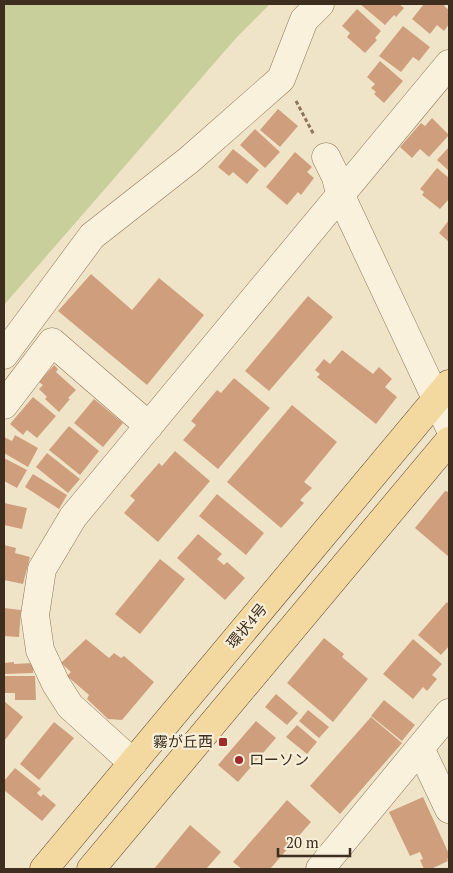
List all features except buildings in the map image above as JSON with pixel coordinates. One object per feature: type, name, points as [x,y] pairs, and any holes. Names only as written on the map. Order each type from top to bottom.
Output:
[{"type":"main road","name":"環状4号","points":[[44,869],[443,391]]},
{"type":"main road","points":[[91,869],[449,441]]},
{"type":"street","points":[[4,355],[92,236],[287,87],[304,20],[320,4]]},
{"type":"street","points":[[133,763],[70,706],[56,684],[40,650],[34,615],[42,569],[73,517],[449,64]]},
{"type":"street","points":[[326,157],[336,177],[340,194],[443,391],[449,426]]},
{"type":"street","points":[[4,405],[52,342],[149,426]]},
{"type":"street","points":[[320,869],[449,713]]},
{"type":"street","points":[[420,748],[449,809]]},
{"type":"path","points":[[287,87],[326,157]]},
{"type":"green space","points":[[4,4],[270,4],[237,37],[4,305]]},
{"type":"place","name":"霧が丘西","points":[[223,742]]},
{"type":"place","name":"ローソン","points":[[239,760]]}]
